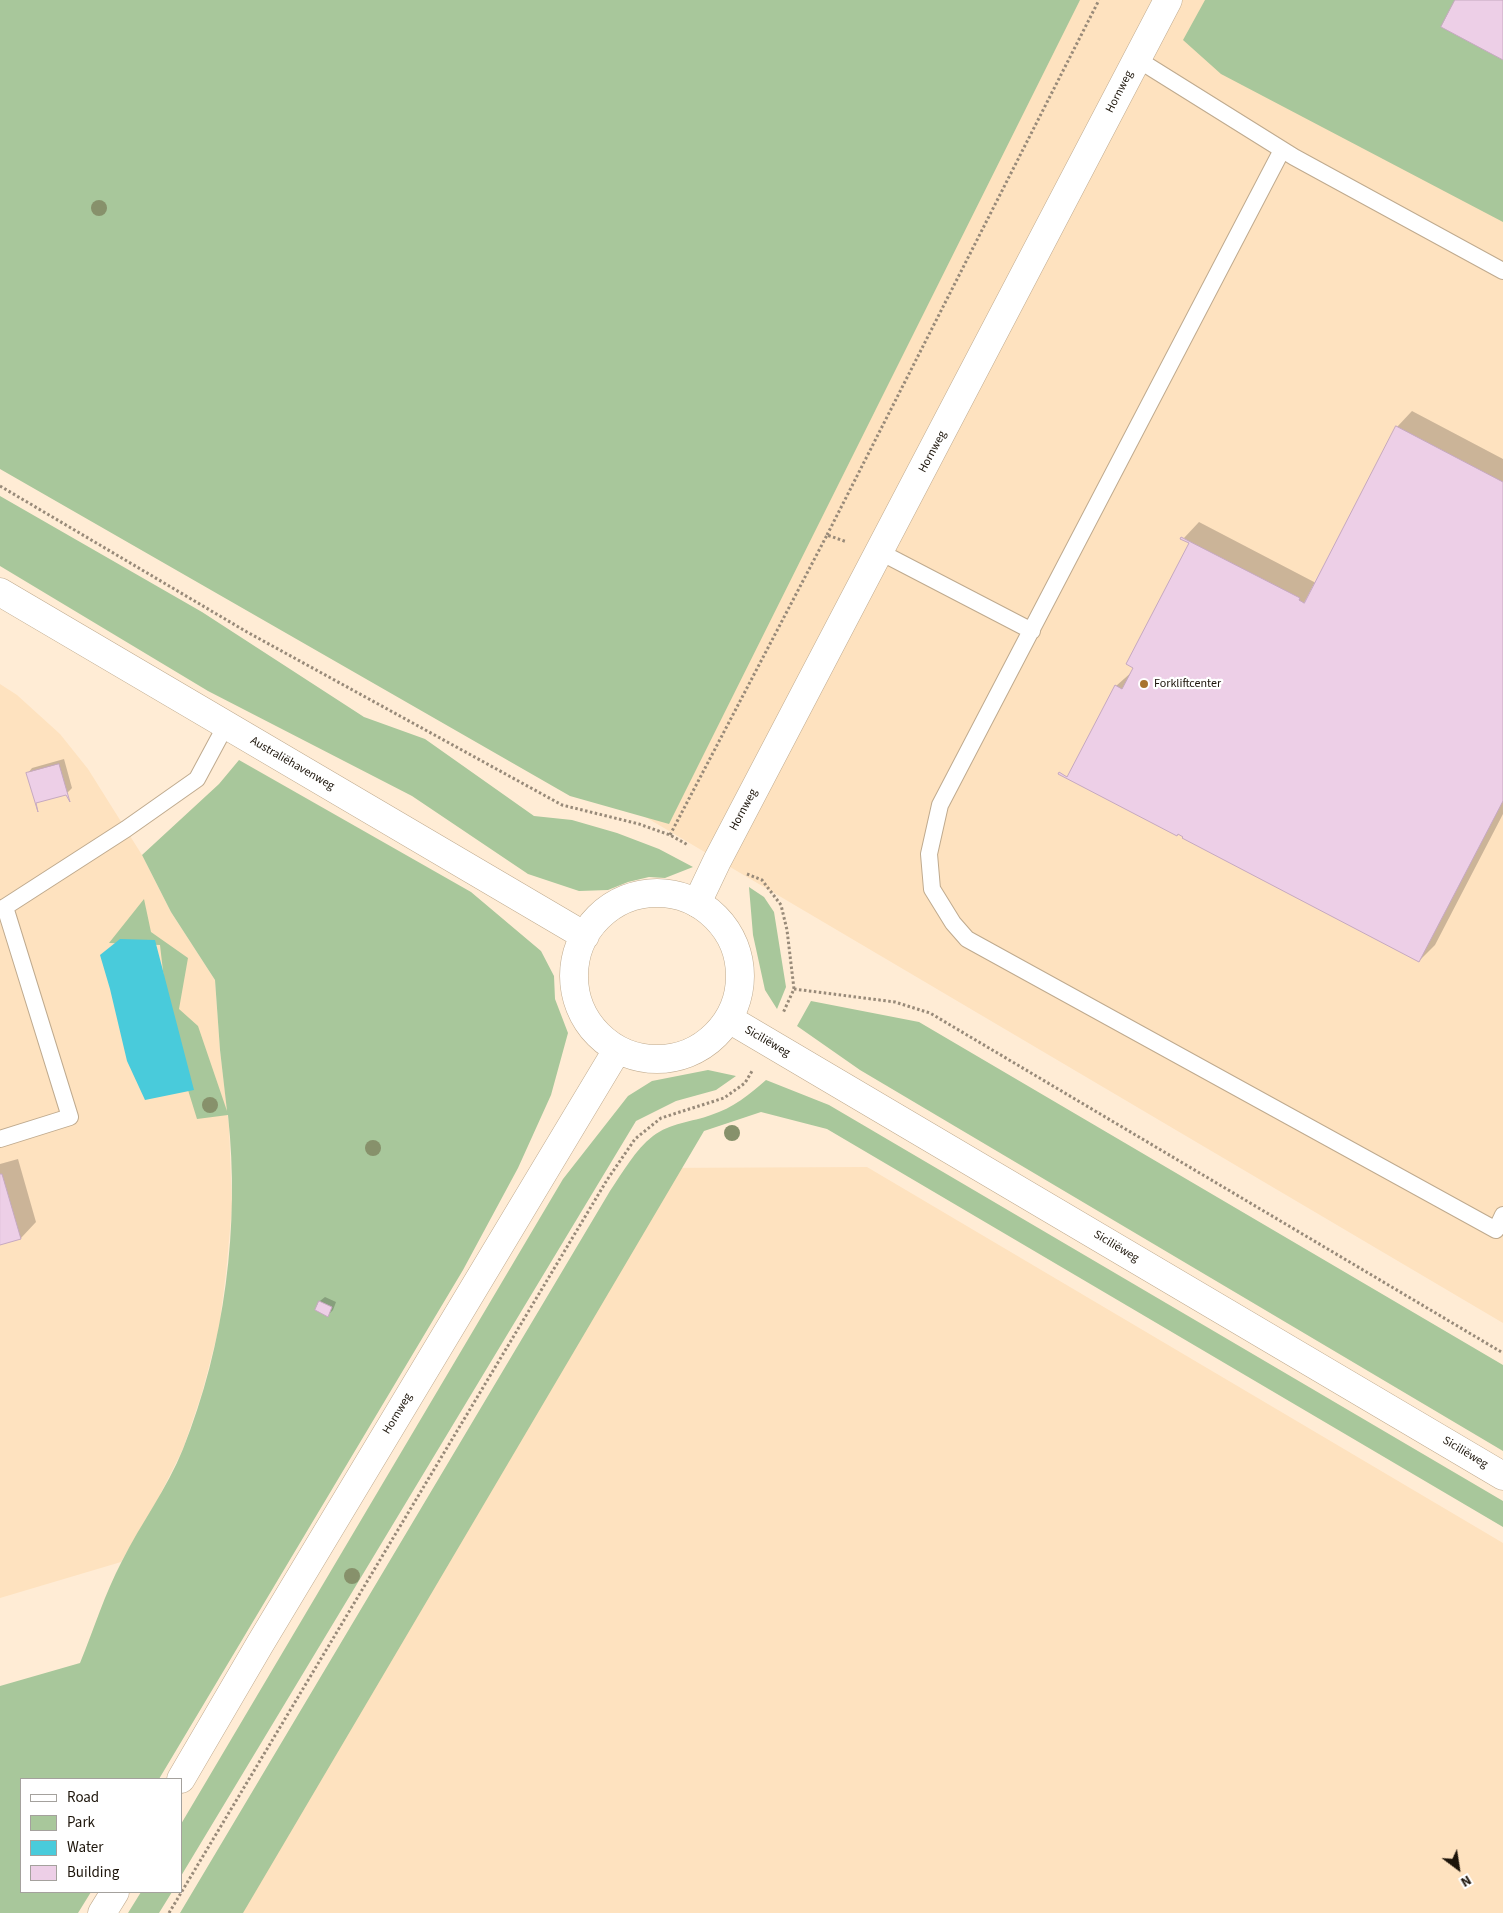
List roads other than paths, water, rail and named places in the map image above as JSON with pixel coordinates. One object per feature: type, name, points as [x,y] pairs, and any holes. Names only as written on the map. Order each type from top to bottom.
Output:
[{"type":"street","name":"Hornweg","points":[[697,903],[717,861],[1168,0]]},
{"type":"street","name":"Australiëhavenweg","points":[[0,592],[585,936]]},
{"type":"street","points":[[647,894],[673,894],[697,903],[718,920],[733,942],[740,968],[739,994],[729,1019],[713,1039],[691,1052],[667,1059],[641,1058],[617,1050],[596,1033],[582,1012],[575,987],[576,960],[585,936],[601,915],[630,898],[647,894]]},
{"type":"street","name":"Siciliëweg","points":[[729,1019],[1503,1476]]},
{"type":"street","name":"Hornweg","points":[[182,1778],[617,1050]]},
{"type":"street","points":[[102,1913],[114,1893]]},
{"type":"lane","points":[[1138,59],[1282,150],[1503,271]]},
{"type":"lane","points":[[1282,150],[940,805],[929,854],[932,889],[953,923],[967,938],[975,943],[1496,1230],[1503,1215]]},
{"type":"lane","points":[[880,552],[1032,631]]},
{"type":"lane","points":[[0,1139],[70,1117],[3,908],[126,829],[197,779],[226,725]]},
{"type":"water","points":[[120,939],[155,940],[194,1090],[145,1100],[127,1061],[100,955]]},
{"type":"place","name":"Forkliftcenter","points":[[1144,684]]}]
